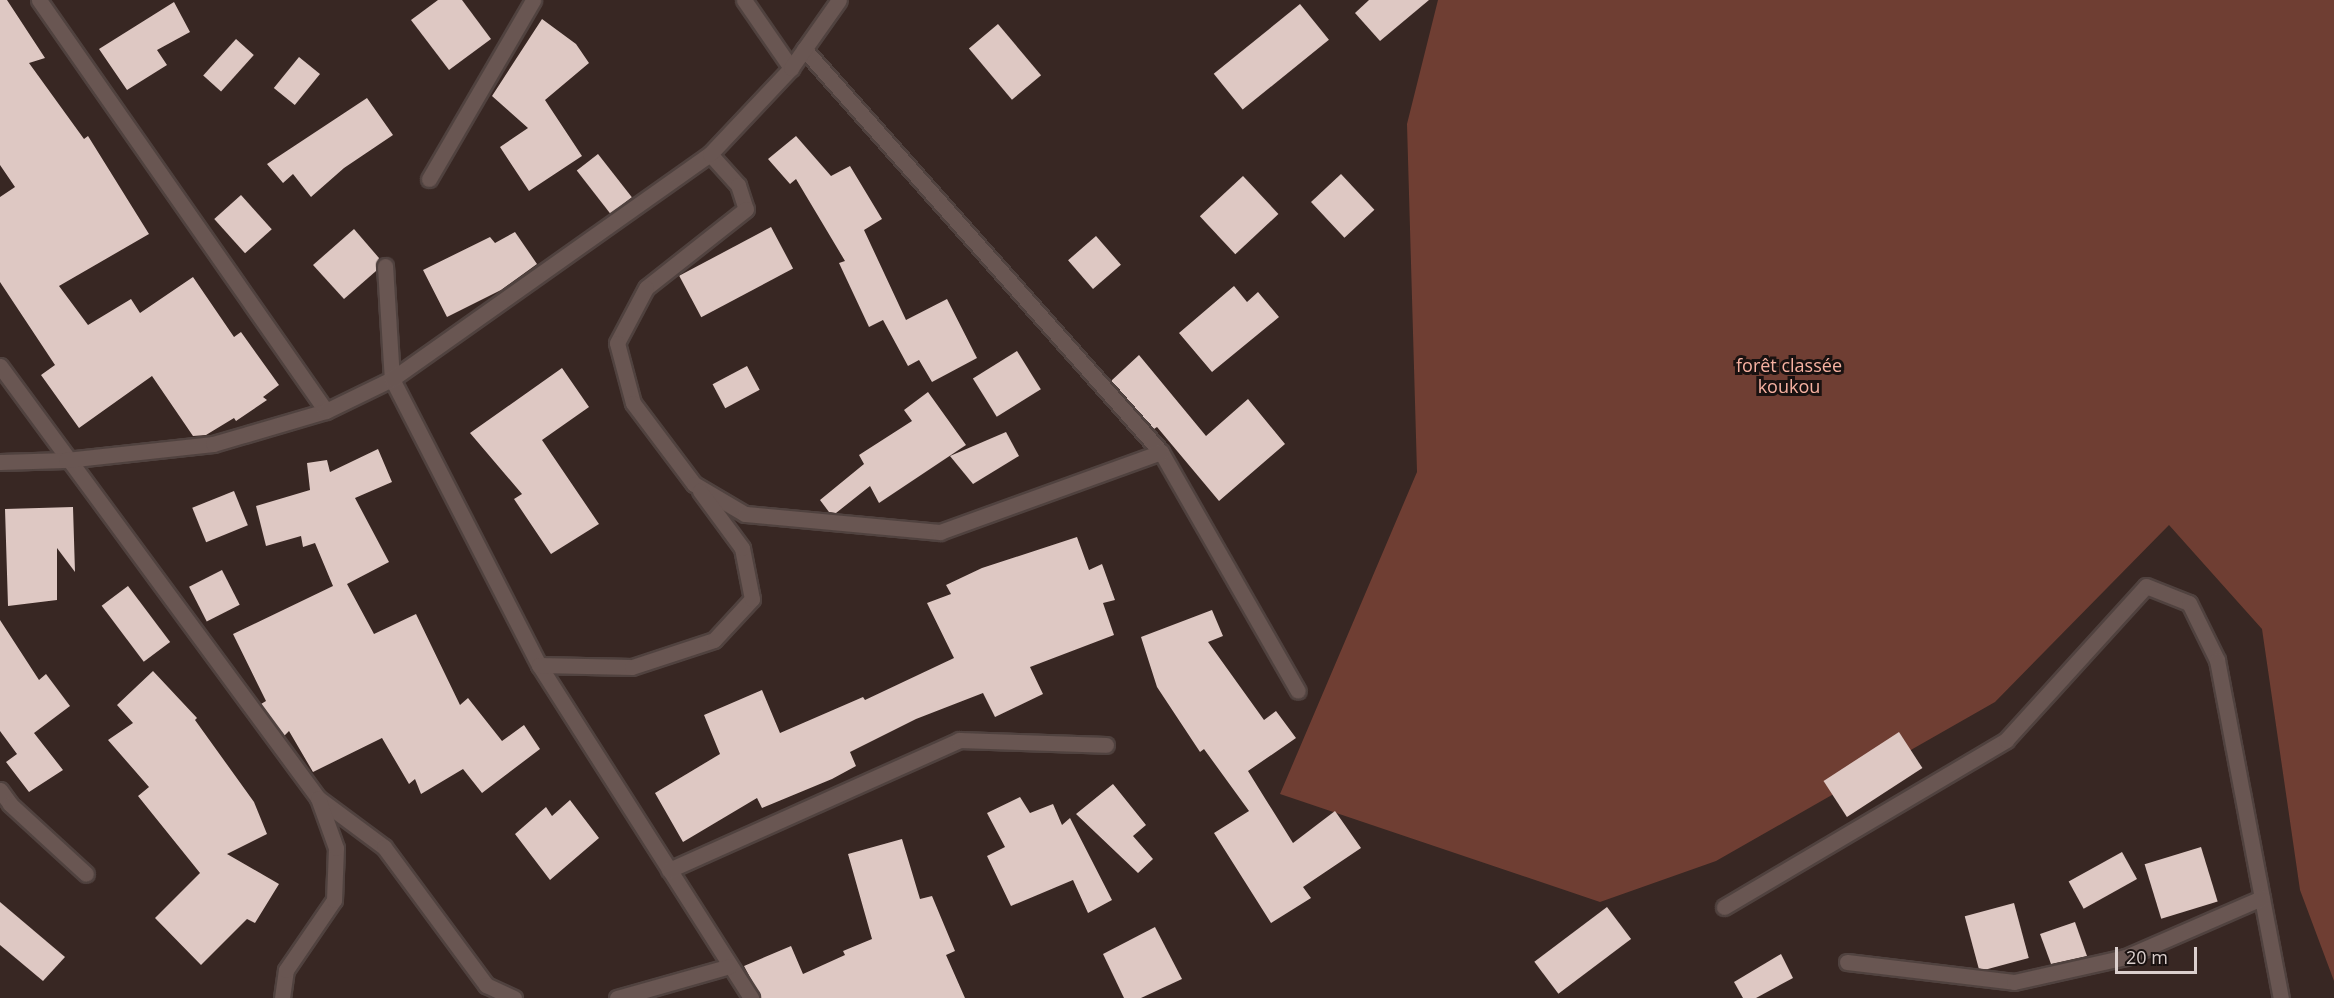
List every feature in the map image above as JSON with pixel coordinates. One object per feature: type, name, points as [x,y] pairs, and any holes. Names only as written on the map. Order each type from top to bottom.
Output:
[{"type":"street","points":[[39,0],[326,411]]},
{"type":"street","points":[[429,179],[533,0]]},
{"type":"street","points":[[744,0],[791,68]]},
{"type":"street","points":[[0,462],[66,460],[213,444],[326,411],[392,379],[710,154],[791,68],[839,0]]},
{"type":"street","points":[[804,49],[1161,452],[1298,691]]},
{"type":"street","points":[[539,665],[632,667],[714,640],[752,599],[742,548],[633,403],[617,343],[646,288],[746,209],[738,184],[710,154]]},
{"type":"street","points":[[385,266],[392,379],[539,665],[751,998]]},
{"type":"street","points":[[0,366],[66,460],[318,798],[384,847],[486,985],[514,998]]},
{"type":"street","points":[[694,483],[745,514],[940,532],[1161,452]]},
{"type":"street","points":[[1724,907],[2006,740],[2146,586],[2190,603],[2217,660],[2281,998]]},
{"type":"street","points":[[669,870],[959,740],[1106,745]]},
{"type":"street","points":[[0,790],[86,874]]},
{"type":"street","points":[[282,998],[286,970],[334,900],[336,848],[318,798]]},
{"type":"street","points":[[1847,962],[2014,982],[2126,957],[2262,898]]},
{"type":"street","points":[[617,998],[730,966]]},
{"type":"green space","name":"forêt classée koukou","points":[[1438,0],[2334,0],[2334,981],[2300,890],[2262,629],[2169,525],[1995,702],[1716,861],[1600,902],[1280,794],[1417,472],[1407,124]]},
{"type":"building","points":[[0,0],[7,0],[45,58],[29,63],[84,139],[88,136],[149,234],[59,286],[88,325],[131,299],[140,313],[193,277],[234,337],[241,332],[279,385],[263,397],[267,400],[236,421],[234,418],[206,435],[193,436],[152,376],[79,428],[41,375],[55,365],[0,282],[0,197],[15,187],[0,165]]},
{"type":"building","points":[[438,0],[462,0],[491,39],[449,70],[411,20]]},
{"type":"building","points":[[1369,0],[1429,0],[1380,41],[1355,13]]},
{"type":"building","points":[[174,2],[190,32],[157,50],[167,65],[127,90],[99,49]]},
{"type":"building","points":[[1300,4],[1329,40],[1243,110],[1214,74]]},
{"type":"building","points":[[542,19],[576,44],[589,63],[545,100],[582,156],[529,191],[500,147],[528,128],[492,96]]},
{"type":"building","points":[[998,24],[1041,75],[1012,100],[969,48]]},
{"type":"building","points":[[236,39],[254,55],[221,91],[203,75]]},
{"type":"building","points":[[299,57],[320,74],[295,105],[274,88]]},
{"type":"building","points":[[367,98],[393,135],[344,168],[311,197],[293,174],[283,183],[267,164]]},
{"type":"building","points":[[796,136],[831,176],[850,166],[882,219],[864,230],[906,320],[947,299],[977,358],[932,382],[919,360],[908,366],[883,320],[869,327],[839,263],[845,261],[796,179],[790,184],[768,159]]},
{"type":"building","points":[[598,154],[632,197],[611,214],[577,171]]},
{"type":"building","points":[[1341,174],[1374,210],[1344,238],[1311,202]]},
{"type":"building","points":[[1243,176],[1278,214],[1235,254],[1200,216]]},
{"type":"building","points":[[241,195],[272,229],[245,253],[214,219]]},
{"type":"building","points":[[771,227],[793,268],[701,317],[679,276]]},
{"type":"building","points":[[354,229],[379,258],[376,271],[344,299],[313,265]]},
{"type":"building","points":[[515,232],[537,264],[501,290],[447,317],[423,270],[490,237],[495,243]]},
{"type":"building","points":[[1096,236],[1121,265],[1093,289],[1068,260]]},
{"type":"building","points":[[1234,286],[1247,302],[1258,292],[1279,317],[1212,372],[1179,333]]},
{"type":"building","points":[[1017,351],[1041,389],[997,417],[973,379]]},
{"type":"building","points":[[1139,355],[1206,436],[1248,399],[1285,444],[1219,501],[1157,427],[1154,429],[1111,381]]},
{"type":"building","points":[[747,366],[760,390],[725,408],[713,384]]},
{"type":"building","points":[[562,368],[589,407],[542,440],[599,524],[551,554],[514,499],[522,494],[470,433]]},
{"type":"building","points":[[928,392],[966,445],[879,503],[870,486],[836,513],[829,512],[820,500],[864,464],[859,455],[912,421],[904,410]]},
{"type":"building","points":[[1006,432],[1019,456],[973,484],[950,456]]},
{"type":"building","points":[[378,449],[392,482],[355,498],[389,562],[347,584],[374,634],[416,614],[460,705],[468,698],[502,741],[524,725],[540,749],[482,793],[463,769],[421,794],[415,779],[409,784],[382,738],[313,772],[289,731],[284,736],[261,704],[266,701],[233,634],[333,586],[315,543],[303,547],[301,536],[266,546],[256,506],[310,490],[307,463],[327,460],[330,472]]},
{"type":"building","points":[[234,491],[248,525],[206,542],[192,508]]},
{"type":"building","points":[[73,507],[75,572],[57,548],[57,600],[8,606],[5,509]]},
{"type":"building","points":[[1077,537],[1089,570],[1102,564],[1115,600],[1103,603],[1114,635],[1030,667],[1043,694],[995,717],[983,693],[916,719],[850,752],[856,766],[832,779],[762,808],[757,798],[683,842],[655,793],[720,754],[704,715],[762,690],[780,733],[863,697],[865,700],[954,658],[927,603],[951,594],[946,585],[982,568]]},
{"type":"building","points":[[222,570],[240,605],[207,622],[189,587]]},
{"type":"building","points":[[128,586],[170,642],[144,662],[102,606]]},
{"type":"building","points":[[1212,610],[1223,636],[1208,642],[1264,720],[1276,711],[1296,738],[1248,771],[1266,800],[1293,843],[1335,811],[1361,848],[1303,887],[1311,898],[1271,923],[1214,833],[1249,811],[1204,749],[1200,752],[1157,687],[1141,637]]},
{"type":"building","points":[[0,620],[39,680],[46,674],[70,706],[34,733],[63,770],[29,792],[6,762],[17,754],[0,731]]},
{"type":"building","points":[[153,671],[197,718],[195,720],[254,802],[267,834],[227,854],[279,884],[255,923],[247,919],[201,965],[155,918],[200,873],[138,796],[149,787],[108,740],[133,723],[117,705]]},
{"type":"building","points":[[1899,732],[1922,768],[1847,817],[1824,781]]},
{"type":"building","points":[[1113,784],[1146,825],[1133,836],[1153,859],[1138,873],[1076,814]]},
{"type":"building","points":[[1020,797],[1030,813],[1053,804],[1062,825],[1070,818],[1112,900],[1088,913],[1073,880],[1011,906],[987,856],[1005,847],[987,813]]},
{"type":"building","points":[[570,800],[599,838],[550,880],[515,834],[546,807],[552,816]]},
{"type":"building","points":[[902,839],[920,899],[932,896],[955,951],[946,955],[965,998],[761,998],[744,966],[791,946],[803,974],[845,955],[843,951],[872,939],[848,854]]},
{"type":"building","points":[[2201,847],[2218,902],[2161,919],[2145,864]]},
{"type":"building","points":[[2122,852],[2137,879],[2084,909],[2069,882]]},
{"type":"building","points":[[0,902],[65,957],[43,981],[0,945]]},
{"type":"building","points":[[2014,903],[2029,958],[1979,971],[1965,916]]},
{"type":"building","points":[[1607,907],[1631,939],[1558,994],[1534,962]]},
{"type":"building","points":[[2075,922],[2087,956],[2051,964],[2040,934]]},
{"type":"building","points":[[1155,927],[1182,979],[1141,998],[1124,998],[1103,954]]},
{"type":"building","points":[[1781,954],[1793,978],[1756,998],[1743,998],[1734,982]]}]
